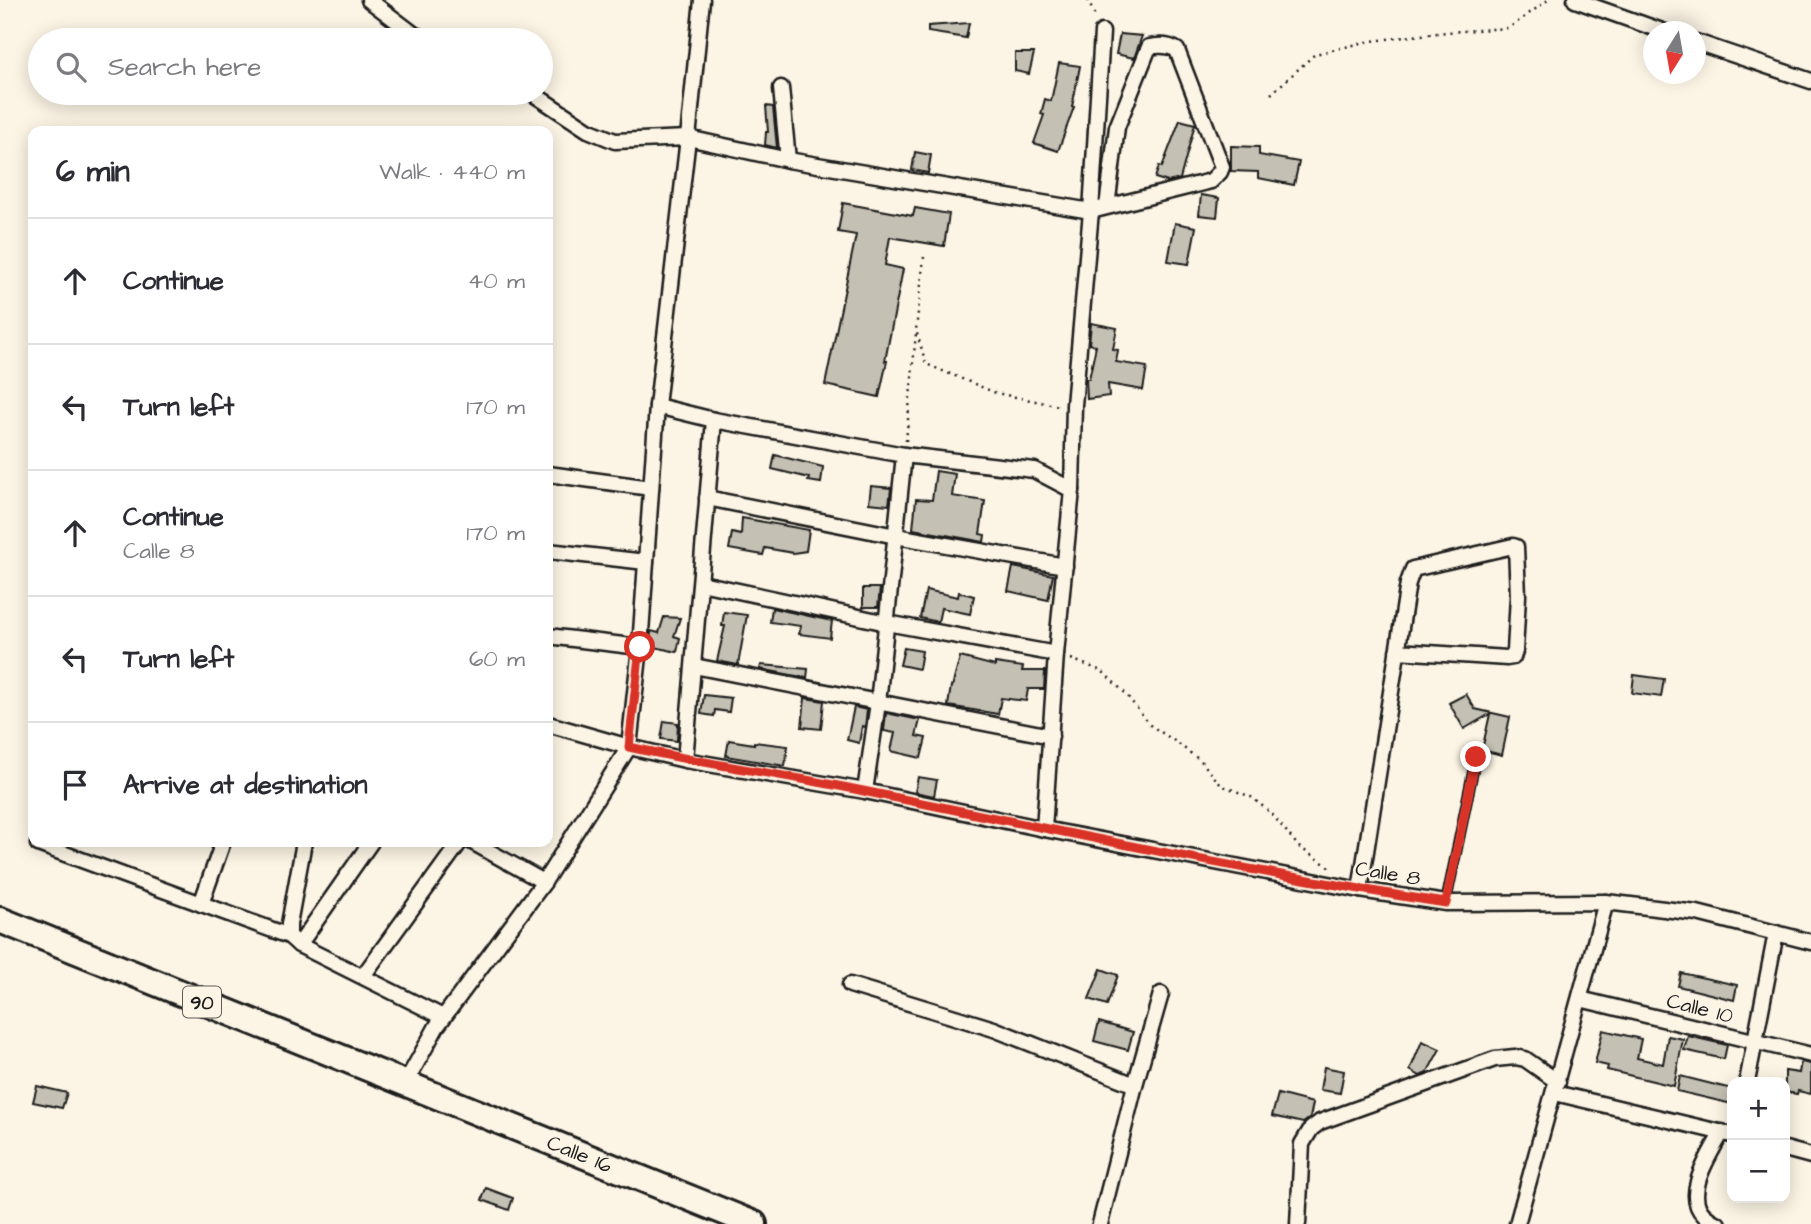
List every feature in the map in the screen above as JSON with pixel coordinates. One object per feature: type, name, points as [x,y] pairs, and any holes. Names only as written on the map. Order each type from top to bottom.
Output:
[{"type":"highway","name":"90","points":[[0,920],[405,1084]]},
{"type":"highway","name":"Calle 16","points":[[405,1084],[739,1221]]},
{"type":"street","points":[[369,0],[406,28]]},
{"type":"street","points":[[405,1084],[440,1021],[544,881],[629,747],[640,647],[657,406],[702,0]]},
{"type":"street","points":[[1575,0],[1643,24]]},
{"type":"street","points":[[1044,829],[1056,654],[1072,490],[1074,405],[1091,211],[1102,32]]},
{"type":"street","points":[[1706,45],[1811,81]]},
{"type":"street","points":[[550,105],[588,130],[615,141],[688,138],[788,160],[1091,211],[1107,207],[1211,181],[1220,172],[1222,167],[1177,50],[1172,47],[1149,47],[1117,127],[1107,207]]},
{"type":"street","points":[[782,88],[788,160]]},
{"type":"street","points":[[657,406],[714,421],[904,455],[1034,470],[1072,490]]},
{"type":"street","points":[[685,760],[714,421]]},
{"type":"street","points":[[865,791],[878,704],[904,455]]},
{"type":"street","points":[[553,475],[651,488]]},
{"type":"street","points":[[707,498],[1065,566]]},
{"type":"street","points":[[1360,888],[1397,651],[1408,583],[1413,569],[1516,547],[1518,596],[1513,657],[1397,651]]},
{"type":"street","points":[[553,552],[646,562]]},
{"type":"street","points":[[701,583],[887,623],[1056,654]]},
{"type":"street","points":[[553,637],[640,647]]},
{"type":"street","points":[[694,666],[1051,736]]},
{"type":"street","name":"Calle 8","points":[[553,725],[685,760],[865,791],[1044,829],[1446,903],[1606,902],[1697,913],[1811,942]]},
{"type":"street","points":[[46,847],[294,940],[440,1021]]},
{"type":"street","points":[[201,904],[220,847]]},
{"type":"street","points":[[294,940],[289,924],[303,847]]},
{"type":"street","points":[[294,940],[367,847]]},
{"type":"street","points":[[363,976],[456,847]]},
{"type":"street","points":[[481,847],[544,881]]},
{"type":"street","points":[[1517,1224],[1606,902]]},
{"type":"street","points":[[1748,1077],[1776,933]]},
{"type":"street","points":[[850,985],[994,1029],[1135,1085]]},
{"type":"street","points":[[1100,1224],[1161,994]]},
{"type":"street","name":"Calle 10","points":[[1580,999],[1811,1055]]},
{"type":"street","points":[[1298,1224],[1302,1144],[1311,1129],[1320,1122],[1495,1059],[1515,1057],[1525,1059],[1556,1088],[1727,1134],[1699,1175],[1696,1198],[1700,1210],[1718,1224]]},
{"type":"street","points":[[1790,1150],[1811,1156]]},
{"type":"lane","points":[[1446,903],[1476,757]]},
{"type":"path","points":[[1087,0],[1102,32]]},
{"type":"path","points":[[1271,94],[1315,54],[1371,41],[1509,28],[1548,0]]},
{"type":"path","points":[[904,455],[924,257]]},
{"type":"path","points":[[916,330],[926,364],[996,393],[1058,406],[1074,405]]},
{"type":"path","points":[[1056,654],[1102,671],[1125,693],[1150,725],[1176,741],[1200,761],[1221,785],[1251,797],[1271,813],[1299,847],[1360,888]]},
{"type":"building","points":[[969,23],[966,38],[928,32],[928,26]]},
{"type":"building","points":[[1120,34],[1142,36],[1134,58],[1116,54]]},
{"type":"building","points":[[1015,53],[1034,53],[1029,74],[1015,71]]},
{"type":"building","points":[[1059,63],[1080,66],[1074,107],[1058,151],[1034,143],[1044,115],[1041,114],[1045,99],[1051,101]]},
{"type":"building","points":[[766,106],[773,107],[777,148],[765,145],[768,132]]},
{"type":"building","points":[[1180,120],[1195,124],[1180,179],[1168,182],[1155,178],[1159,166],[1162,167]]},
{"type":"building","points":[[1231,146],[1259,147],[1259,155],[1299,162],[1294,185],[1258,178],[1258,172],[1231,171]]},
{"type":"building","points":[[915,152],[931,155],[928,173],[912,170]]},
{"type":"building","points":[[1201,195],[1219,198],[1217,217],[1199,215]]},
{"type":"building","points":[[843,203],[913,216],[915,208],[949,214],[944,246],[890,237],[885,265],[903,269],[879,397],[825,385],[856,235],[838,232]]},
{"type":"building","points":[[1175,223],[1196,227],[1189,264],[1168,261]]},
{"type":"building","points":[[1091,323],[1117,328],[1113,349],[1118,350],[1116,362],[1147,367],[1143,390],[1108,384],[1109,396],[1087,399],[1086,379],[1089,379],[1096,346],[1089,344]]},
{"type":"building","points":[[775,455],[823,467],[821,483],[772,469]]},
{"type":"building","points":[[936,471],[955,474],[952,496],[985,501],[980,534],[985,535],[984,542],[913,529],[916,499],[932,500]]},
{"type":"building","points":[[871,486],[891,488],[889,505],[869,503]]},
{"type":"building","points":[[742,518],[809,530],[806,551],[793,553],[765,548],[763,555],[729,549],[732,533],[741,535]]},
{"type":"building","points":[[1013,567],[1053,575],[1048,600],[1008,591]]},
{"type":"building","points":[[863,588],[880,588],[878,607],[863,607]]},
{"type":"building","points":[[926,590],[958,597],[959,592],[974,596],[970,614],[941,608],[938,622],[920,618]]},
{"type":"building","points":[[772,608],[832,621],[830,638],[799,634],[801,626],[770,622]]},
{"type":"building","points":[[724,612],[747,615],[738,665],[717,661],[725,626],[722,626]]},
{"type":"building","points":[[664,617],[680,618],[674,636],[680,638],[677,652],[650,646],[651,631],[659,633]]},
{"type":"building","points":[[904,648],[922,651],[919,669],[900,665]]},
{"type":"building","points":[[960,657],[995,666],[995,663],[1023,667],[1022,671],[1045,671],[1044,689],[1028,689],[1026,701],[1001,698],[998,714],[948,706]]},
{"type":"building","points":[[761,665],[808,669],[807,678],[760,669]]},
{"type":"building","points":[[1634,675],[1664,679],[1661,697],[1632,693]]},
{"type":"building","points":[[1466,694],[1475,709],[1510,717],[1502,755],[1482,750],[1490,714],[1464,729],[1449,703]]},
{"type":"building","points":[[704,695],[731,698],[729,712],[715,710],[714,716],[701,714]]},
{"type":"building","points":[[805,698],[824,701],[821,729],[802,727]]},
{"type":"building","points":[[854,707],[867,710],[859,743],[847,740]]},
{"type":"building","points":[[886,713],[920,720],[916,736],[926,738],[921,758],[891,751],[895,733],[884,731]]},
{"type":"building","points":[[664,721],[678,723],[677,741],[661,739]]},
{"type":"building","points":[[729,740],[788,746],[785,766],[726,756]]},
{"type":"building","points":[[918,777],[937,780],[934,796],[915,792]]},
{"type":"building","points":[[1101,969],[1118,975],[1107,1005],[1089,999]]},
{"type":"building","points":[[1681,973],[1737,985],[1734,1000],[1678,986]]},
{"type":"building","points":[[1099,1022],[1133,1032],[1128,1050],[1094,1041]]},
{"type":"building","points":[[1603,1030],[1641,1039],[1637,1058],[1663,1064],[1668,1036],[1683,1039],[1674,1086],[1607,1070],[1608,1066],[1595,1063]]},
{"type":"building","points":[[1688,1036],[1727,1045],[1724,1059],[1684,1050]]},
{"type":"building","points":[[1422,1041],[1440,1049],[1427,1073],[1420,1076],[1410,1070]]},
{"type":"building","points":[[1801,1062],[1811,1064],[1811,1094],[1798,1091],[1797,1094],[1790,1093],[1790,1077],[1785,1077],[1785,1071],[1799,1073]]},
{"type":"building","points":[[1324,1067],[1344,1071],[1340,1093],[1320,1090]]},
{"type":"building","points":[[1680,1076],[1727,1088],[1727,1103],[1677,1091]]},
{"type":"building","points":[[37,1086],[67,1093],[62,1108],[33,1102]]},
{"type":"building","points":[[1278,1094],[1313,1103],[1310,1118],[1303,1123],[1272,1116]]},
{"type":"building","points":[[486,1188],[513,1198],[509,1210],[482,1200]]},
{"type":"route","points":[[640,647],[629,747],[685,760],[865,791],[1044,829],[1360,890],[1446,903],[1476,757]]}]
